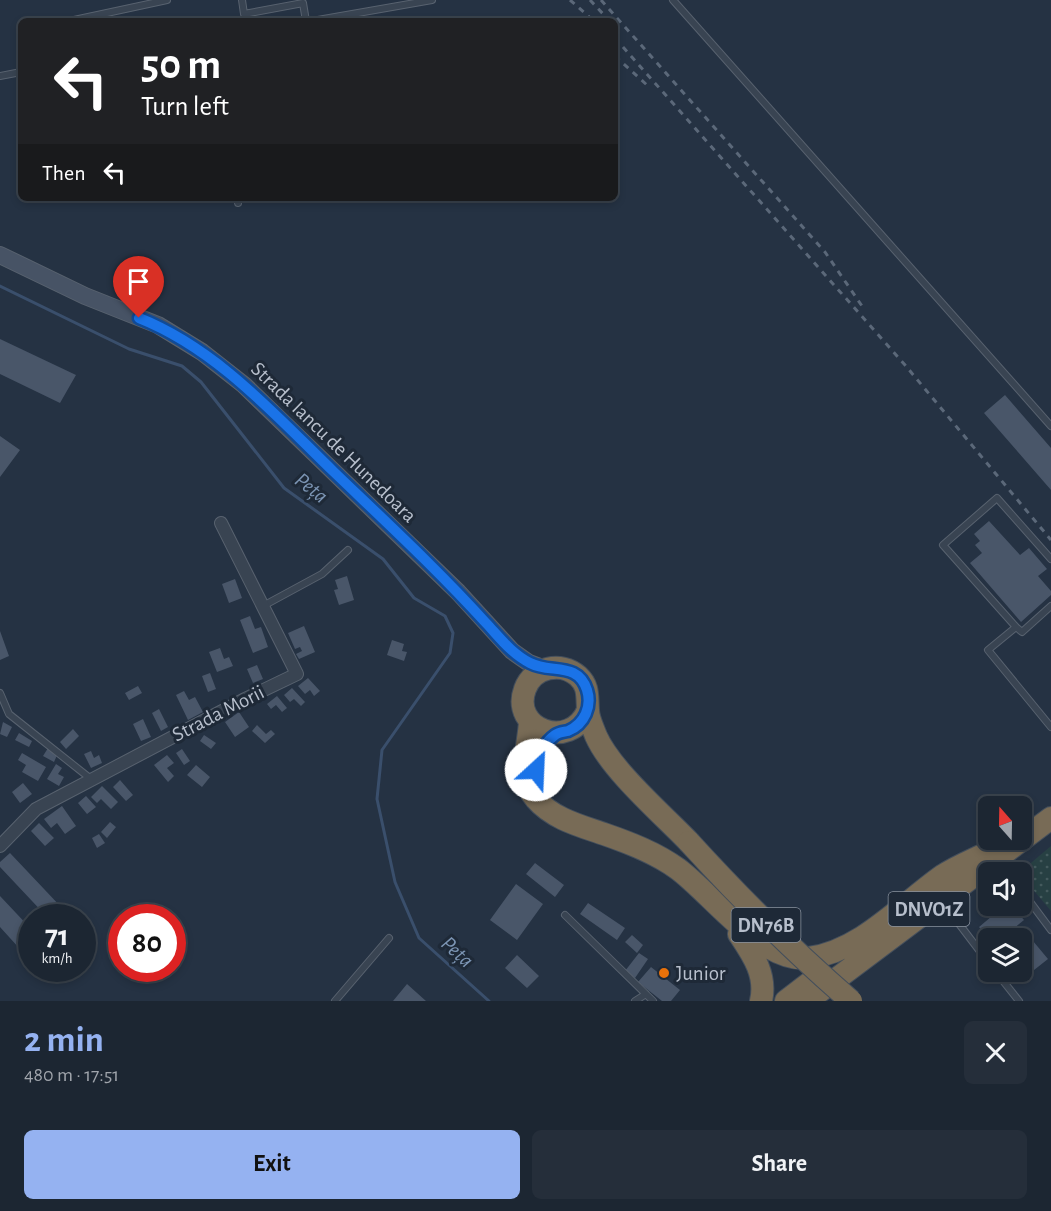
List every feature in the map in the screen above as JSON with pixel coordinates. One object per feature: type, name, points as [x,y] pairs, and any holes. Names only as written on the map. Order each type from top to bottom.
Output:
[{"type":"highway","points":[[549,810],[538,788],[536,770],[542,751],[562,732],[578,724],[588,710],[589,698],[580,678],[563,668],[545,669],[527,684],[523,703],[530,721],[525,772],[531,792],[549,810],[568,821],[660,858],[720,905],[767,948],[798,959],[821,956],[847,947],[945,874],[978,868]]},
{"type":"highway","name":"DN76B","points":[[588,710],[597,738],[607,756],[752,911],[796,954],[850,1001]]},
{"type":"highway","points":[[530,721],[538,728],[562,732]]},
{"type":"highway","name":"DN76B","points":[[562,732],[607,756]]},
{"type":"highway","points":[[1032,820],[1051,806]]},
{"type":"highway","name":"DNVO1Z","points":[[807,1001],[1051,818]]},
{"type":"highway","points":[[1002,862],[1051,833]]},
{"type":"highway","name":"DNVO1Z","points":[[786,1001],[852,952],[978,877]]},
{"type":"highway","points":[[850,1001],[852,984],[861,973],[978,882]]},
{"type":"highway","points":[[720,905],[760,970],[763,986],[761,1001]]},
{"type":"street","name":"Strada Iancu de Hunedoara","points":[[0,255],[85,296],[158,325],[202,352],[244,385],[449,583],[512,651],[529,663],[545,669]]},
{"type":"street","name":"Strada Morii","points":[[0,846],[36,809],[297,674],[221,523]]},
{"type":"street","name":"Strada Iancu de Hunedoara","points":[[512,651],[527,684]]},
{"type":"lane","points":[[83,18],[167,0]]},
{"type":"lane","points":[[242,0],[244,14],[303,3],[306,18]]},
{"type":"lane","points":[[329,18],[432,0]]},
{"type":"lane","points":[[673,0],[1051,426]]},
{"type":"lane","points":[[0,76],[18,73]]},
{"type":"lane","points":[[1051,560],[997,498],[943,545],[1022,632],[1051,606]]},
{"type":"lane","points":[[262,606],[322,574],[348,550]]},
{"type":"lane","points":[[1017,627],[988,650],[1051,727]]},
{"type":"lane","points":[[0,693],[9,714],[92,779]]},
{"type":"lane","points":[[1032,904],[1051,930]]},
{"type":"lane","points":[[947,908],[978,949]]},
{"type":"lane","points":[[565,915],[653,1001]]},
{"type":"lane","points":[[335,1001],[389,938]]},
{"type":"lane","points":[[1004,982],[1019,1001]]},
{"type":"lane","points":[[635,1001],[646,994]]},
{"type":"green space","points":[[1051,846],[1051,911],[1032,888],[1032,862]]},
{"type":"building","points":[[0,339],[76,375],[60,403],[0,374]]},
{"type":"building","points":[[1005,395],[1051,448],[1051,490],[984,413]]},
{"type":"building","points":[[0,436],[20,450],[0,477]]},
{"type":"building","points":[[989,521],[1020,555],[1029,548],[1047,569],[1038,576],[1051,591],[1051,595],[1021,622],[970,563],[982,553],[975,545],[980,541],[974,534]]},
{"type":"building","points":[[347,576],[354,600],[339,605],[334,590],[338,589],[335,580]]},
{"type":"building","points":[[235,579],[242,598],[229,603],[222,584]]},
{"type":"building","points":[[250,616],[255,629],[261,627],[268,647],[253,653],[240,620]]},
{"type":"building","points":[[304,626],[315,652],[299,659],[296,654],[302,651],[300,647],[295,649],[288,633]]},
{"type":"building","points":[[0,631],[9,656],[0,660]]},
{"type":"building","points":[[392,640],[404,644],[402,651],[407,652],[404,661],[387,655]]},
{"type":"building","points":[[220,648],[224,659],[229,657],[233,666],[217,672],[209,652]]},
{"type":"building","points":[[257,665],[263,679],[253,683],[247,669]]},
{"type":"building","points":[[210,673],[216,689],[208,692],[202,676]]},
{"type":"building","points":[[308,678],[320,691],[314,696],[310,690],[305,694],[298,686]]},
{"type":"building","points":[[138,686],[142,693],[129,700],[125,693]]},
{"type":"building","points":[[292,688],[305,702],[301,706],[294,699],[290,702],[284,695]]},
{"type":"building","points":[[184,691],[189,700],[195,697],[203,712],[188,720],[176,695]]},
{"type":"building","points":[[277,696],[287,708],[282,712],[276,705],[271,709],[267,704]]},
{"type":"building","points":[[159,709],[168,727],[161,731],[152,713]]},
{"type":"building","points":[[239,712],[249,727],[235,737],[225,722]]},
{"type":"building","points":[[143,719],[151,737],[141,741],[133,724]]},
{"type":"building","points":[[3,722],[12,727],[7,737],[0,734]]},
{"type":"building","points":[[257,725],[266,734],[271,730],[275,734],[265,743],[252,731]]},
{"type":"building","points":[[73,729],[79,736],[66,749],[60,742]]},
{"type":"building","points":[[19,733],[32,741],[29,747],[15,740]]},
{"type":"building","points":[[204,735],[216,743],[211,749],[200,741]]},
{"type":"building","points":[[48,748],[58,753],[54,762],[43,756]]},
{"type":"building","points":[[182,749],[190,761],[184,765],[176,753]]},
{"type":"building","points":[[91,751],[94,758],[99,755],[102,763],[91,768],[84,754]]},
{"type":"building","points":[[22,753],[46,767],[38,781],[22,772],[26,765],[18,760]]},
{"type":"building","points":[[167,755],[174,763],[167,768],[174,776],[168,782],[154,765]]},
{"type":"building","points":[[56,764],[62,768],[58,774],[64,777],[59,786],[47,779]]},
{"type":"building","points":[[196,765],[210,777],[202,787],[187,775]]},
{"type":"building","points":[[120,780],[133,795],[126,801],[113,787]]},
{"type":"building","points":[[23,783],[32,794],[20,803],[12,792]]},
{"type":"building","points":[[102,786],[118,802],[111,809],[101,799],[97,803],[91,797]]},
{"type":"building","points":[[86,796],[96,807],[87,814],[78,803]]},
{"type":"building","points":[[62,806],[76,826],[65,834],[57,823],[51,828],[44,819]]},
{"type":"building","points":[[110,822],[116,827],[107,838],[101,832]]},
{"type":"building","points":[[39,823],[54,838],[45,846],[31,831]]},
{"type":"building","points":[[99,834],[105,843],[97,848],[92,838]]},
{"type":"building","points":[[10,853],[58,904],[35,904],[0,867],[0,862]]},
{"type":"building","points":[[535,863],[564,885],[555,897],[526,874]]},
{"type":"building","points":[[516,884],[543,904],[517,940],[490,920]]},
{"type":"building","points":[[0,896],[18,915],[18,947],[0,927]]},
{"type":"building","points":[[588,903],[625,928],[617,940],[580,914]]},
{"type":"building","points":[[992,916],[1021,916],[1024,920],[1014,928],[979,927]]},
{"type":"building","points":[[632,935],[643,945],[637,953],[625,942]]},
{"type":"building","points":[[1032,940],[1048,959],[1032,972]]},
{"type":"building","points":[[639,953],[648,959],[635,978],[625,971]]},
{"type":"building","points":[[517,955],[539,976],[527,988],[505,968]]},
{"type":"building","points":[[651,967],[680,990],[671,1001],[662,1001],[638,982]]},
{"type":"building","points":[[407,984],[426,1001],[393,1001]]},
{"type":"waterway","name":"Peța","points":[[0,286],[129,349],[182,366],[201,382],[284,488],[383,559],[414,598],[445,616],[453,633],[450,653],[382,750],[377,799],[395,882],[419,938],[489,1001]]},
{"type":"railway","points":[[570,0],[591,18]]},
{"type":"railway","points":[[590,0],[605,16]]},
{"type":"railway","points":[[601,0],[617,18]]},
{"type":"railway","points":[[618,19],[825,252],[862,306]]},
{"type":"railway","points":[[618,41],[905,365],[1051,540]]},
{"type":"railway","points":[[618,59],[648,86]]},
{"type":"place","name":"Junior","points":[[664,973]]},
{"type":"route","points":[[139,318],[158,325],[202,352],[244,385],[458,592],[512,651],[529,663],[545,669],[563,668],[572,671],[580,678],[589,698],[588,710],[574,728],[557,733],[546,745],[538,759],[536,770]]}]
